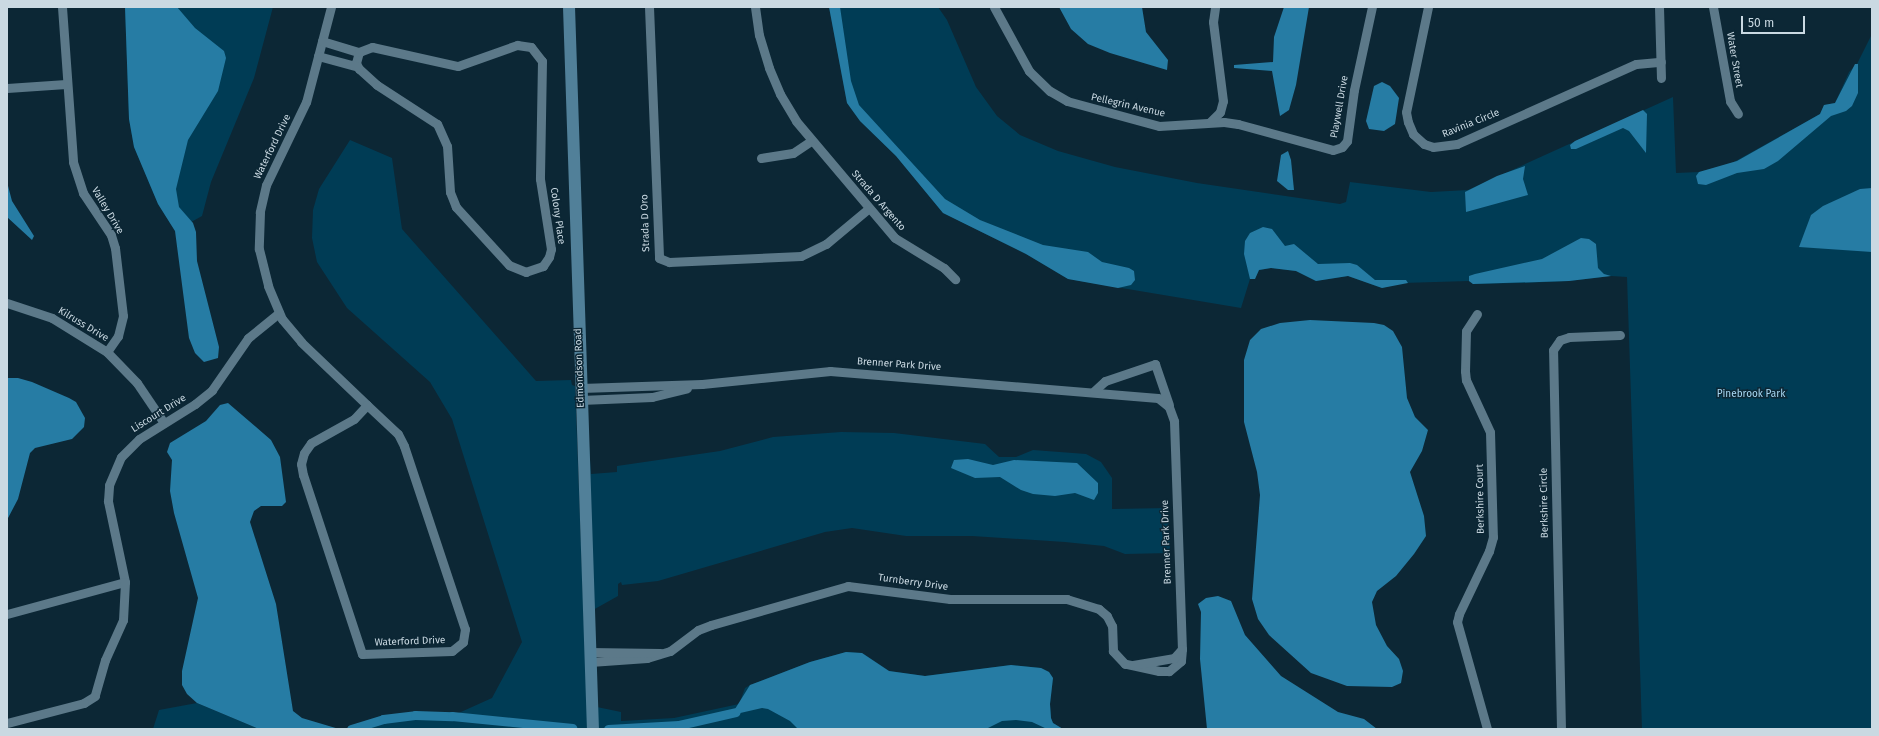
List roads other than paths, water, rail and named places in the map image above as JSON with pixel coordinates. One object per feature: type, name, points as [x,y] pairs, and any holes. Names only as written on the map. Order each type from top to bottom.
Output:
[{"type":"street","name":"Valley Drive","points":[[62,7],[70,145],[75,173],[88,202],[111,235],[115,248],[122,316],[118,336],[107,352]]},
{"type":"street","name":"Waterford Drive","points":[[331,7],[306,102],[271,174],[260,212],[261,262],[279,313],[301,342],[398,434],[404,446],[464,629],[463,642],[452,651],[362,654],[303,475],[301,464],[304,453],[311,443],[354,419],[367,405]]},
{"type":"street","name":"Edmondson Road","points":[[569,7],[580,388],[589,657],[593,729]]},
{"type":"street","name":"Strada D Oro","points":[[649,7],[658,260],[669,262],[800,256],[826,244],[869,208]]},
{"type":"street","name":"Strada D Argento","points":[[755,7],[762,49],[774,82],[785,105],[811,141],[901,243],[944,268],[955,279]]},
{"type":"street","name":"Pellegrin Avenue","points":[[994,7],[1029,70],[1042,85],[1059,97],[1077,105],[1159,126],[1210,122]]},
{"type":"street","name":"Playwell Drive","points":[[1210,122],[1224,122],[1254,127],[1326,150],[1342,147],[1347,141],[1354,90],[1372,7]]},
{"type":"street","name":"Ravinia Circle","points":[[1428,7],[1406,112],[1413,134],[1424,144],[1433,147],[1457,144],[1636,64],[1661,62]]},
{"type":"street","points":[[1659,7],[1661,78]]},
{"type":"street","name":"Water Street","points":[[1713,7],[1730,101],[1738,114]]},
{"type":"street","points":[[1210,122],[1220,112],[1223,101],[1213,22],[1214,8]]},
{"type":"street","name":"Colony Place","points":[[318,56],[356,66],[377,85],[426,114],[437,124],[448,146],[450,192],[458,211],[512,268],[526,272],[543,266],[549,257],[551,248],[540,179],[543,65],[539,54],[531,47],[517,45],[454,67],[379,48],[369,48],[359,52],[322,41]]},
{"type":"street","points":[[356,66],[356,57],[359,52]]},
{"type":"street","points":[[7,88],[66,84]]},
{"type":"street","points":[[762,158],[794,153],[811,141]]},
{"type":"street","name":"Kilruss Drive","points":[[7,303],[52,318],[107,352],[137,383],[164,423]]},
{"type":"street","name":"Liscourt Drive","points":[[7,723],[84,703],[95,696],[105,660],[123,620],[125,582],[108,509],[109,485],[121,457],[129,446],[212,390],[248,338],[279,313]]},
{"type":"street","name":"Berkshire Court","points":[[1477,314],[1466,331],[1465,371],[1466,380],[1490,428],[1493,537],[1489,551],[1459,614],[1457,622],[1487,729]]},
{"type":"street","name":"Berkshire Circle","points":[[1561,729],[1553,350],[1560,340],[1569,337],[1620,335]]},
{"type":"street","name":"Brenner Park Drive","points":[[1094,391],[1105,381],[1155,364],[1174,420],[1182,648]]},
{"type":"street","name":"Brenner Park Drive","points":[[580,388],[702,384],[830,371],[1153,396],[1162,400],[1171,410]]},
{"type":"street","name":"Brenner Park Drive","points":[[581,400],[652,397],[702,384]]},
{"type":"street","points":[[7,614],[125,582]]},
{"type":"street","name":"Turnberry Drive","points":[[589,657],[640,660],[663,653],[711,625],[832,588],[856,586],[950,599],[1053,597],[1075,601],[1107,616],[1111,622],[1115,655],[1122,662],[1132,666],[1170,671],[1180,661],[1182,648]]},
{"type":"waterway","points":[[608,729],[679,725],[736,712]]},
{"type":"waterway","points":[[351,729],[383,719],[415,715],[452,716],[572,728]]},
{"type":"park label","name":"Pinebrook Park","points":[[1751,395]]}]
